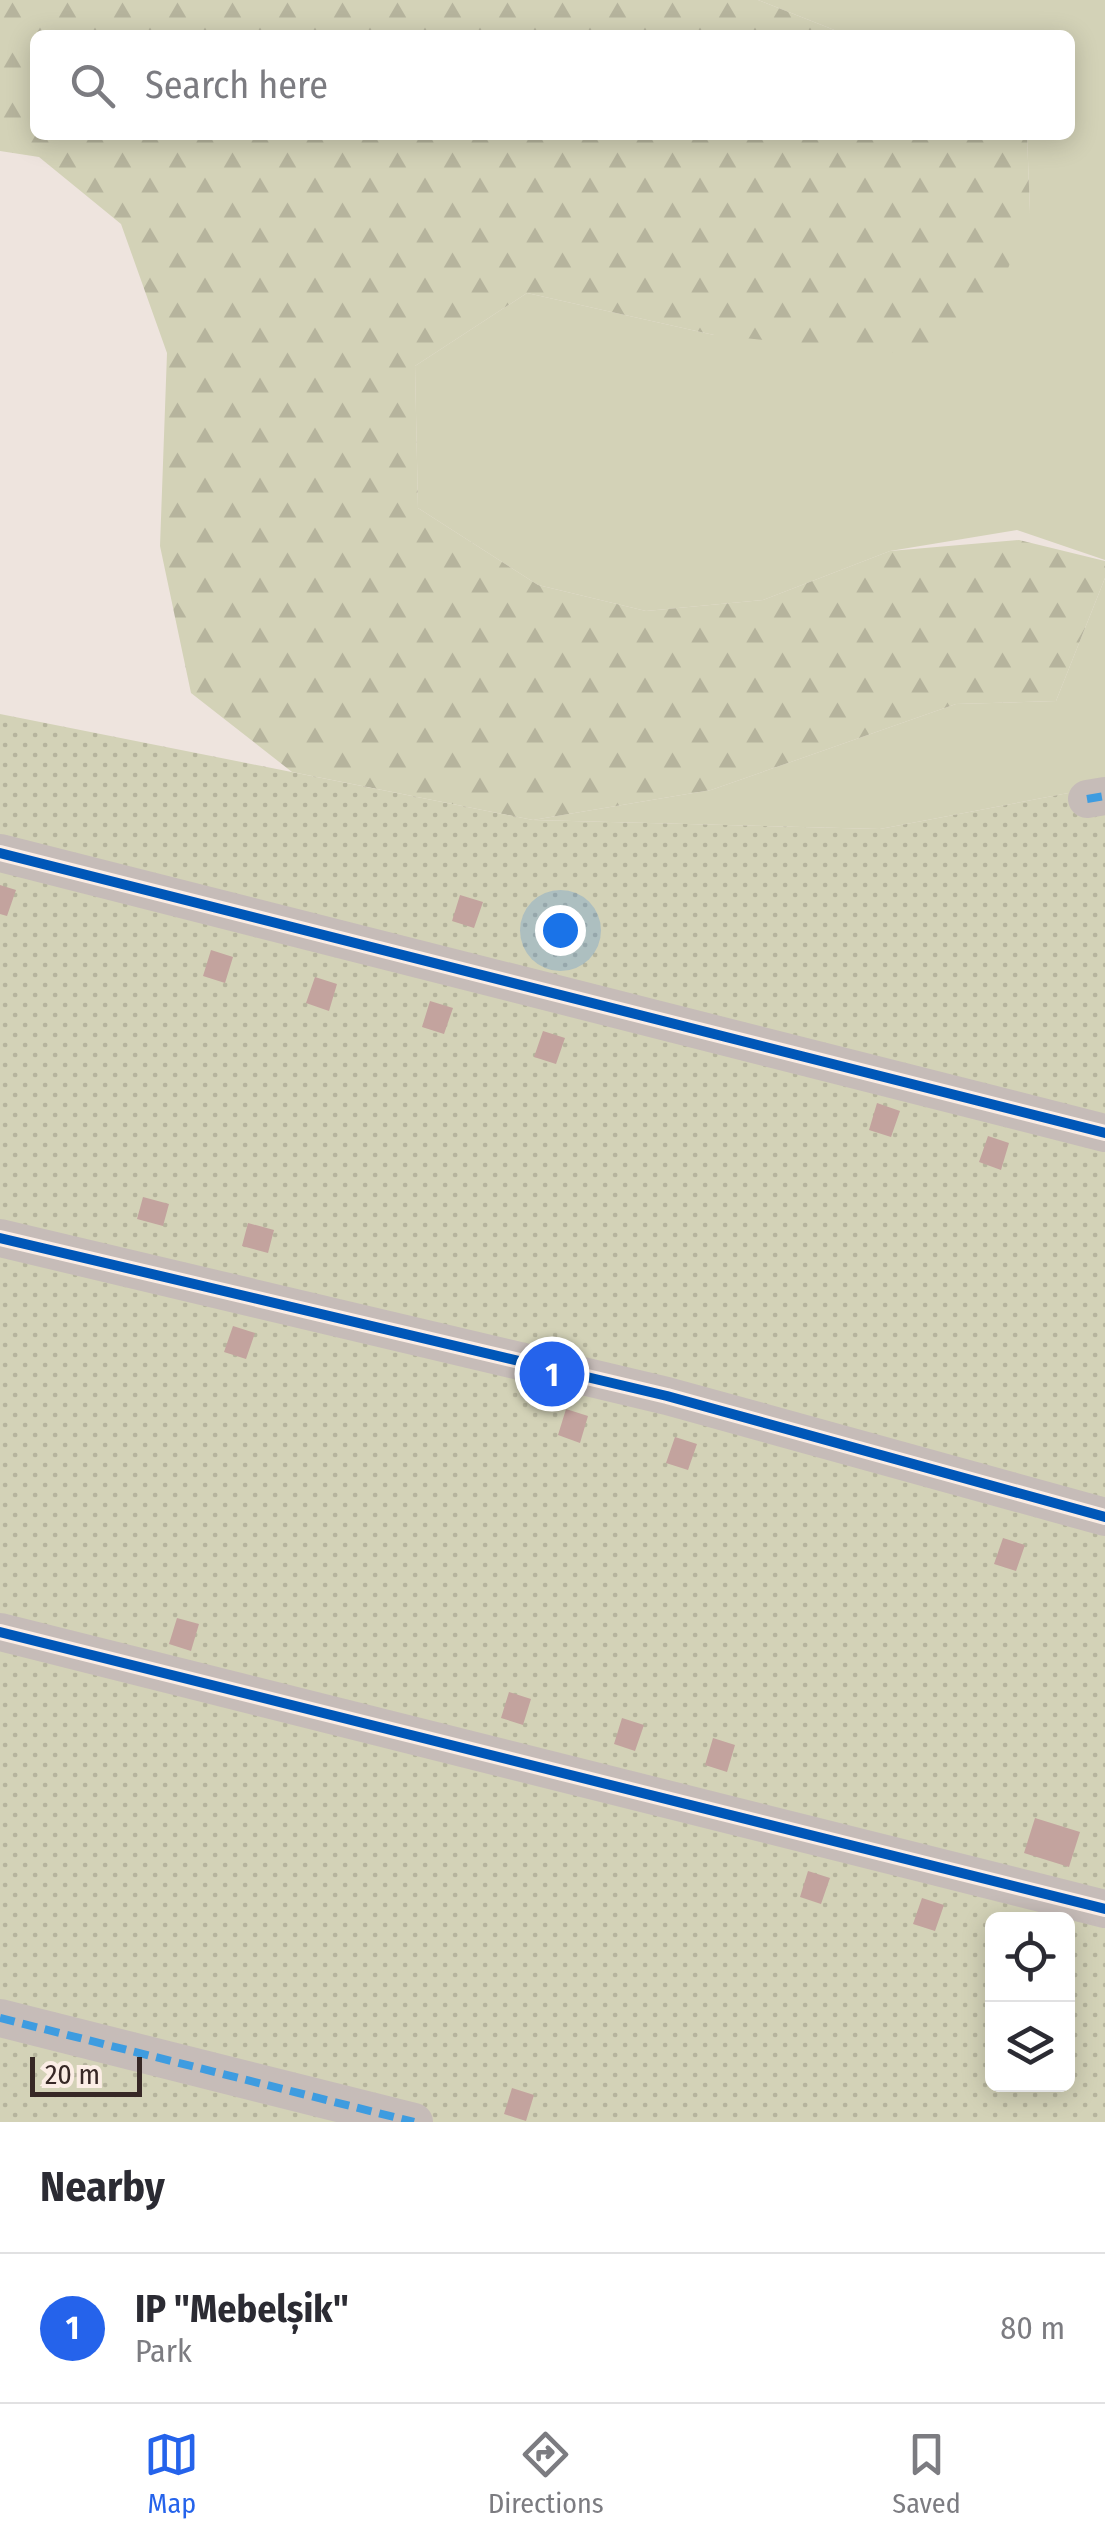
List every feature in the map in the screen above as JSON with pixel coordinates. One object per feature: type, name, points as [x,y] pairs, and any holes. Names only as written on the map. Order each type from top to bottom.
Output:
[{"type":"street","points":[[0,853],[1105,1133]]},
{"type":"street","points":[[0,1238],[667,1396],[1105,1517]]},
{"type":"street","points":[[0,1632],[1105,1909]]},
{"type":"street","points":[[0,2018],[414,2122]]},
{"type":"green space","points":[[0,0],[758,0],[834,30],[30,30],[30,140],[1027,140],[1030,212],[1002,284],[939,357],[714,335],[527,293],[415,366],[418,508],[538,585],[646,611],[763,600],[890,551],[1019,540],[1105,561],[1105,578],[1056,701],[956,704],[711,790],[533,820],[292,772],[191,693],[160,546],[167,353],[121,224],[39,157],[0,151]]},
{"type":"green space","points":[[758,0],[1105,0],[1105,560],[1017,530],[890,551],[763,600],[646,611],[538,585],[418,508],[415,366],[527,293],[714,335],[1030,212],[1027,140],[1075,140],[1075,30],[834,30]]},
{"type":"green space","points":[[1105,578],[1105,786],[880,829],[533,820],[711,790],[956,704],[1056,701]]},
{"type":"green space","points":[[0,714],[533,820],[880,829],[1105,786],[1105,2122],[0,2122]]},
{"type":"building","points":[[0,885],[16,890],[7,916],[0,914]]},
{"type":"building","points":[[460,895],[483,902],[474,928],[452,921]]},
{"type":"building","points":[[211,950],[233,957],[225,983],[203,976]]},
{"type":"building","points":[[315,977],[337,984],[329,1011],[306,1003]]},
{"type":"building","points":[[430,1001],[453,1008],[444,1034],[422,1027]]},
{"type":"building","points":[[543,1031],[565,1038],[556,1064],[534,1057]]},
{"type":"building","points":[[877,1103],[900,1111],[891,1137],[869,1130]]},
{"type":"building","points":[[988,1136],[1009,1143],[1001,1170],[979,1162]]},
{"type":"building","points":[[143,1197],[169,1204],[163,1226],[137,1219]]},
{"type":"building","points":[[248,1223],[274,1230],[268,1253],[242,1246]]},
{"type":"building","points":[[233,1326],[255,1333],[246,1359],[224,1352]]},
{"type":"building","points":[[566,1409],[588,1416],[580,1443],[558,1435]]},
{"type":"building","points":[[675,1437],[697,1444],[688,1470],[666,1463]]},
{"type":"building","points":[[1003,1538],[1025,1545],[1016,1571],[994,1564]]},
{"type":"building","points":[[177,1618],[199,1624],[191,1651],[169,1644]]},
{"type":"building","points":[[509,1692],[531,1699],[523,1725],[501,1718]]},
{"type":"building","points":[[622,1718],[644,1725],[635,1751],[614,1744]]},
{"type":"building","points":[[713,1738],[735,1745],[727,1772],[705,1765]]},
{"type":"building","points":[[1035,1818],[1080,1832],[1069,1867],[1024,1853]]},
{"type":"building","points":[[808,1871],[830,1878],[821,1904],[800,1897]]},
{"type":"building","points":[[922,1898],[944,1905],[935,1931],[913,1924]]},
{"type":"building","points":[[512,2088],[534,2095],[526,2121],[504,2114]]},
{"type":"marked path","points":[[1087,799],[1105,796]]},
{"type":"marked path","points":[[0,2018],[414,2122]]},
{"type":"cycle path","points":[[0,853],[1105,1133]]},
{"type":"cycle path","points":[[0,1238],[667,1396],[1105,1517]]},
{"type":"cycle path","points":[[0,1632],[1105,1909]]},
{"type":"place","name":"IP \"Mebelșik\"","points":[[552,1374]]}]
